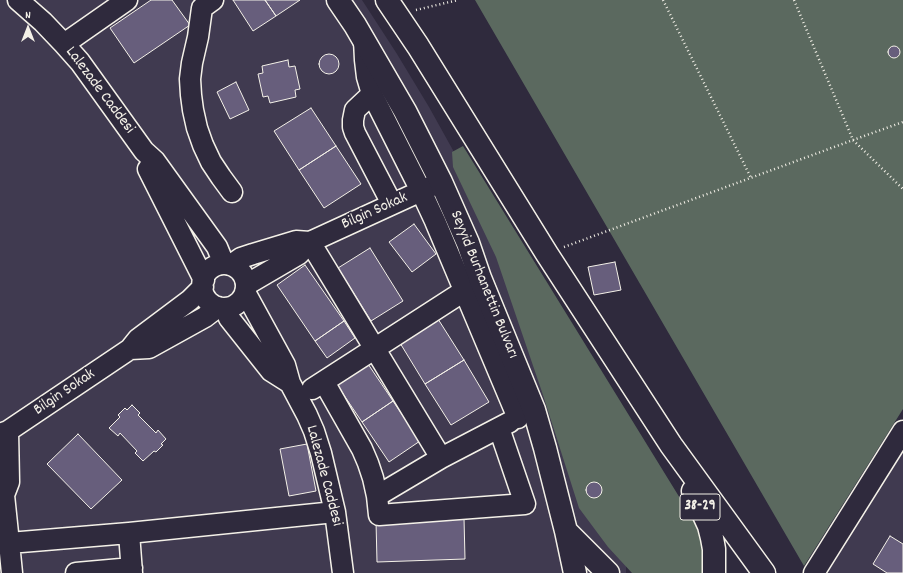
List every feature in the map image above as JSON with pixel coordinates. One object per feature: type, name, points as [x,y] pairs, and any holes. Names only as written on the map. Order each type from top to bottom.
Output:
[{"type":"main road","name":"Seyyid Burhanettin Bulvarı","points":[[338,0],[364,40],[405,111],[441,182],[468,243],[526,414],[545,448],[575,573]]},
{"type":"main road","points":[[392,7],[422,52],[547,254],[671,445],[764,573]]},
{"type":"main road","name":"38-29","points":[[671,445],[709,526],[714,549],[714,573]]},
{"type":"main road","points":[[566,531],[608,573]]},
{"type":"street","name":"Lalezade Caddesi","points":[[18,0],[42,22],[80,62],[144,151],[155,161],[217,247],[227,265]]},
{"type":"street","points":[[64,44],[127,0]]},
{"type":"street","points":[[204,3],[198,37],[194,50],[190,79],[193,110],[203,145],[221,177],[232,192]]},
{"type":"street","points":[[364,40],[367,78],[372,94],[421,191],[450,255],[464,291],[526,414],[441,458],[377,496]]},
{"type":"street","points":[[372,94],[355,110],[353,127],[392,204]]},
{"type":"street","name":"Lalezade Caddesi","points":[[144,151],[147,165],[203,283]]},
{"type":"street","name":"Bilgin Sokak","points":[[246,289],[299,254],[310,242],[441,182]]},
{"type":"street","name":"Bilgin Sokak","points":[[227,265],[241,258],[296,241],[310,242]]},
{"type":"street","points":[[310,242],[441,458]]},
{"type":"street","points":[[227,265],[237,268],[242,273],[245,279],[246,289],[238,303],[232,306],[222,307],[212,304],[207,299],[204,293],[203,283],[206,274],[211,269],[217,266],[227,265]]},
{"type":"street","name":"Bilgin Sokak","points":[[4,433],[130,349],[138,339],[190,300],[203,283]]},
{"type":"street","name":"Lalezade Caddesi","points":[[246,289],[285,365],[294,390],[314,431],[321,453],[335,512],[343,573]]},
{"type":"street","points":[[222,307],[271,371],[294,390],[324,382],[464,291]]},
{"type":"street","name":"Bilgin Sokak","points":[[130,349],[149,348],[222,307]]},
{"type":"street","points":[[324,382],[362,449],[373,478],[379,515],[525,504],[499,428]]},
{"type":"street","points":[[814,573],[903,431]]},
{"type":"street","points":[[4,433],[9,482],[2,493],[12,573]]},
{"type":"street","points":[[9,543],[335,512]]},
{"type":"street","points":[[76,573],[132,571],[129,532]]},
{"type":"path","points":[[392,7],[458,0]]},
{"type":"path","points":[[663,0],[751,178]]},
{"type":"path","points":[[794,0],[853,140],[903,189]]},
{"type":"path","points":[[547,254],[903,122]]},
{"type":"shaded area","points":[[0,0],[362,0],[429,107],[459,161],[626,510],[626,573],[0,573]]},
{"type":"shaded area","points":[[903,440],[903,573],[818,573]]},
{"type":"green space","points":[[475,0],[903,0],[903,409],[804,566]]},
{"type":"green space","points":[[463,146],[699,529],[706,554],[705,573],[632,573],[608,547],[579,508],[542,392],[496,257],[453,167],[452,152]]},
{"type":"building","points":[[151,0],[172,0],[190,25],[134,63],[110,28]]},
{"type":"building","points":[[233,0],[265,0],[276,16],[253,31]]},
{"type":"building","points":[[265,0],[300,0],[276,16]]},
{"type":"building","points":[[892,46],[896,46],[900,52],[896,58],[892,58],[888,54],[888,50]]},
{"type":"building","points":[[329,54],[336,57],[339,64],[336,71],[329,74],[322,71],[319,64],[322,57]]},
{"type":"building","points":[[288,60],[289,67],[295,66],[300,89],[295,90],[296,97],[270,103],[268,96],[263,97],[258,74],[263,73],[262,66]]},
{"type":"building","points":[[236,82],[249,110],[230,119],[217,92]]},
{"type":"building","points":[[311,108],[336,146],[299,170],[274,131]]},
{"type":"building","points":[[336,146],[361,184],[324,208],[299,170]]},
{"type":"building","points":[[414,224],[436,254],[412,272],[389,242]]},
{"type":"building","points":[[370,248],[403,301],[371,321],[338,268]]},
{"type":"building","points":[[615,262],[621,290],[594,295],[588,267]]},
{"type":"building","points":[[305,265],[344,321],[315,341],[277,285]]},
{"type":"building","points":[[438,319],[464,360],[425,384],[400,343]]},
{"type":"building","points":[[344,321],[355,338],[327,358],[315,341]]},
{"type":"building","points":[[464,360],[489,402],[451,425],[425,384]]},
{"type":"building","points":[[366,361],[393,401],[362,422],[335,382]]},
{"type":"building","points":[[393,401],[420,441],[389,462],[362,422]]},
{"type":"building","points":[[132,405],[140,413],[138,415],[156,433],[158,430],[166,439],[161,444],[163,445],[156,452],[154,451],[143,461],[135,453],[137,451],[120,433],[118,436],[109,428],[120,417],[118,415],[125,408],[127,410]]},
{"type":"building","points":[[78,434],[122,480],[91,509],[47,464]]},
{"type":"building","points":[[307,444],[316,491],[289,496],[280,449]]},
{"type":"building","points":[[594,482],[601,487],[602,490],[597,497],[594,498],[587,493],[586,490],[591,483]]},
{"type":"building","points":[[464,518],[465,559],[377,562],[376,521]]},
{"type":"building","points":[[890,536],[903,544],[903,573],[887,573],[873,564]]}]
